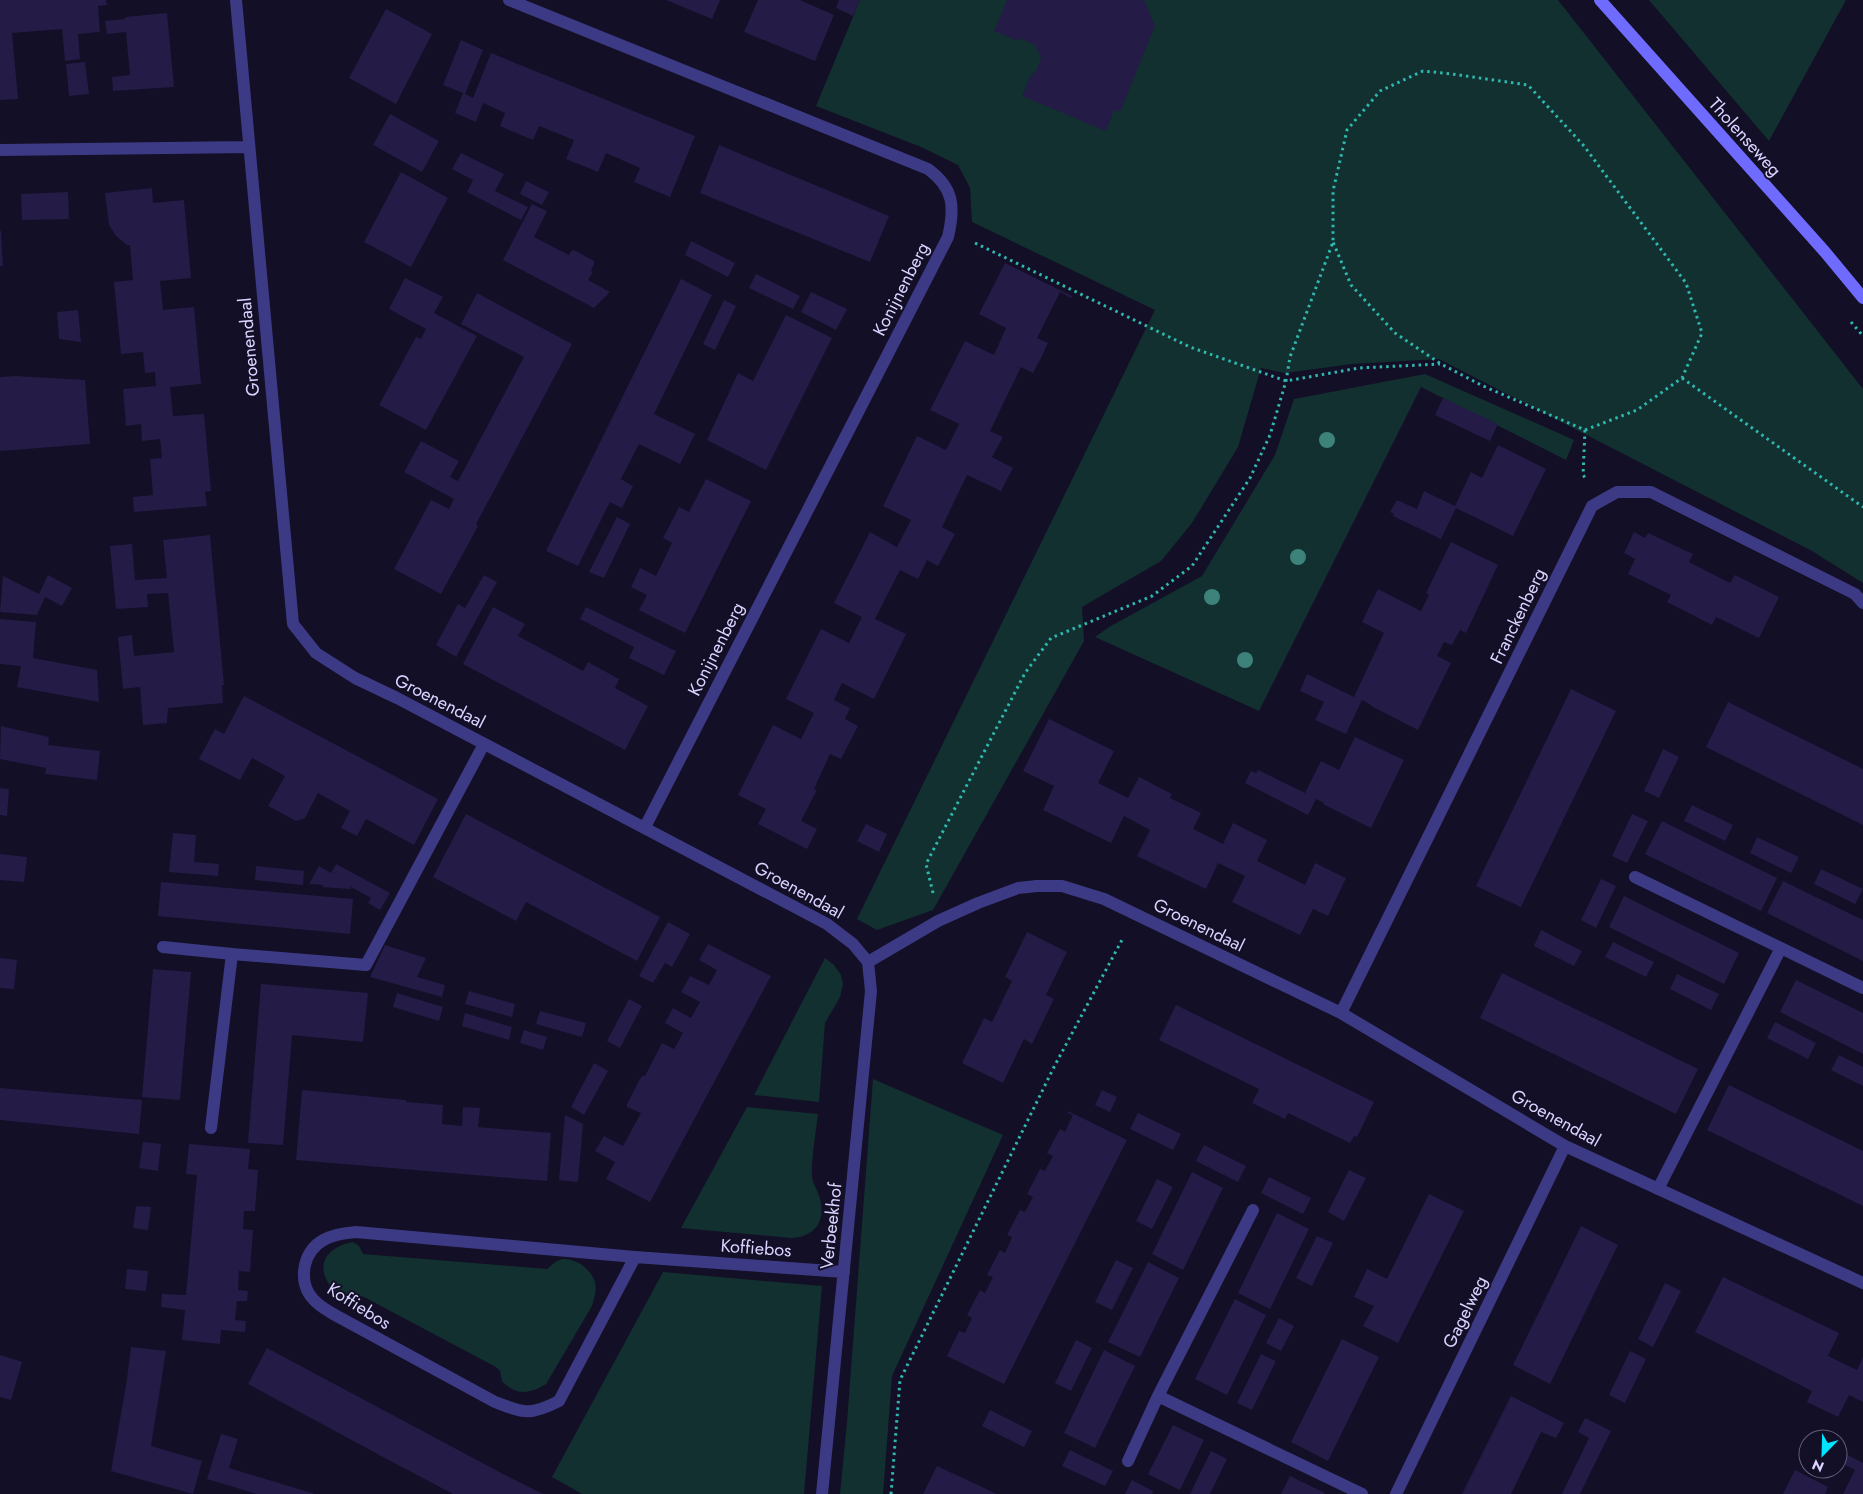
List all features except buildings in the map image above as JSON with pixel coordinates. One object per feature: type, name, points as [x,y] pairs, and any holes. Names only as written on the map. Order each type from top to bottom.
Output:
[{"type":"street","name":"Groenendaal","points":[[236,0],[293,624],[316,653],[355,678],[827,924],[853,944],[868,962],[938,921],[1018,888],[1062,886],[1104,899],[1341,1013],[1565,1146],[1863,1283]]},
{"type":"street","name":"Konijnenberg","points":[[510,0],[928,169],[945,185],[952,200],[952,218],[948,237],[644,827]]},
{"type":"street","name":"Tholenseweg","points":[[1600,0],[1825,252],[1863,298]]},
{"type":"street","points":[[0,150],[248,147]]},
{"type":"street","name":"Franckenberg","points":[[1341,1013],[1592,506],[1617,492],[1651,492],[1855,594],[1863,603]]},
{"type":"street","points":[[163,947],[366,965],[484,744]]},
{"type":"street","points":[[1635,877],[1863,988]]},
{"type":"street","points":[[1658,1189],[1782,948]]},
{"type":"street","points":[[211,1128],[232,954]]},
{"type":"street","name":"Verbeekhof","points":[[822,1494],[871,991],[868,962]]},
{"type":"street","name":"Gagelweg","points":[[1396,1494],[1565,1146]]},
{"type":"street","points":[[1128,1461],[1158,1396],[1253,1210]]},
{"type":"street","name":"Koffiebos","points":[[636,1257],[559,1401],[542,1410],[531,1411],[517,1410],[495,1402],[335,1315],[319,1305],[309,1294],[304,1282],[307,1257],[316,1243],[340,1233],[356,1232],[636,1257],[844,1272]]},
{"type":"street","points":[[1158,1396],[1362,1494]]},
{"type":"path","points":[[938,921],[926,864],[1026,673],[1052,638],[1152,596],[1192,566],[1250,478],[1270,435],[1286,381],[1290,357],[1333,242],[1333,191],[1347,130],[1380,91],[1423,71],[1528,85],[1584,146],[1686,283],[1702,333],[1682,378],[1637,410],[1585,430],[1484,386],[1441,364],[1395,333],[1351,285],[1333,242]]},
{"type":"path","points":[[948,237],[976,243],[1190,347],[1286,381],[1359,368],[1441,364]]},
{"type":"path","points":[[1682,378],[1863,507]]},
{"type":"path","points":[[1585,430],[1583,475],[1605,499]]},
{"type":"path","points":[[891,1494],[900,1380],[1054,1067],[1135,914]]},
{"type":"green space","points":[[860,0],[1558,0],[1863,389],[1863,583],[1812,551],[1439,359],[1352,364],[1285,373],[1261,368],[1238,447],[1192,523],[1161,561],[1082,607],[1084,641],[933,910],[877,930],[857,919],[1155,310],[972,222],[970,188],[958,165],[921,147],[816,106]]},
{"type":"green space","points":[[1649,0],[1846,0],[1769,141]]},
{"type":"green space","points":[[1425,374],[1574,440],[1566,460],[1421,387],[1259,711],[1095,637],[1109,627],[1202,576],[1275,455],[1294,399]]},
{"type":"green space","points":[[825,958],[834,965],[841,975],[843,984],[840,997],[825,1023],[819,1102],[754,1095]]},
{"type":"green space","points":[[873,1079],[1003,1135],[892,1376],[883,1494],[840,1494],[847,1422]]},
{"type":"green space","points":[[747,1107],[818,1114],[812,1177],[820,1199],[821,1215],[816,1227],[806,1235],[791,1238],[681,1228]]},
{"type":"green space","points":[[353,1242],[359,1246],[363,1254],[547,1269],[555,1262],[569,1259],[583,1266],[595,1282],[592,1306],[546,1384],[534,1390],[518,1391],[507,1386],[502,1381],[500,1371],[496,1367],[364,1297],[360,1296],[343,1303],[326,1279],[323,1269],[326,1257],[330,1253],[340,1246]]},
{"type":"green space","points":[[663,1272],[822,1286],[804,1494],[582,1494],[552,1477]]}]
